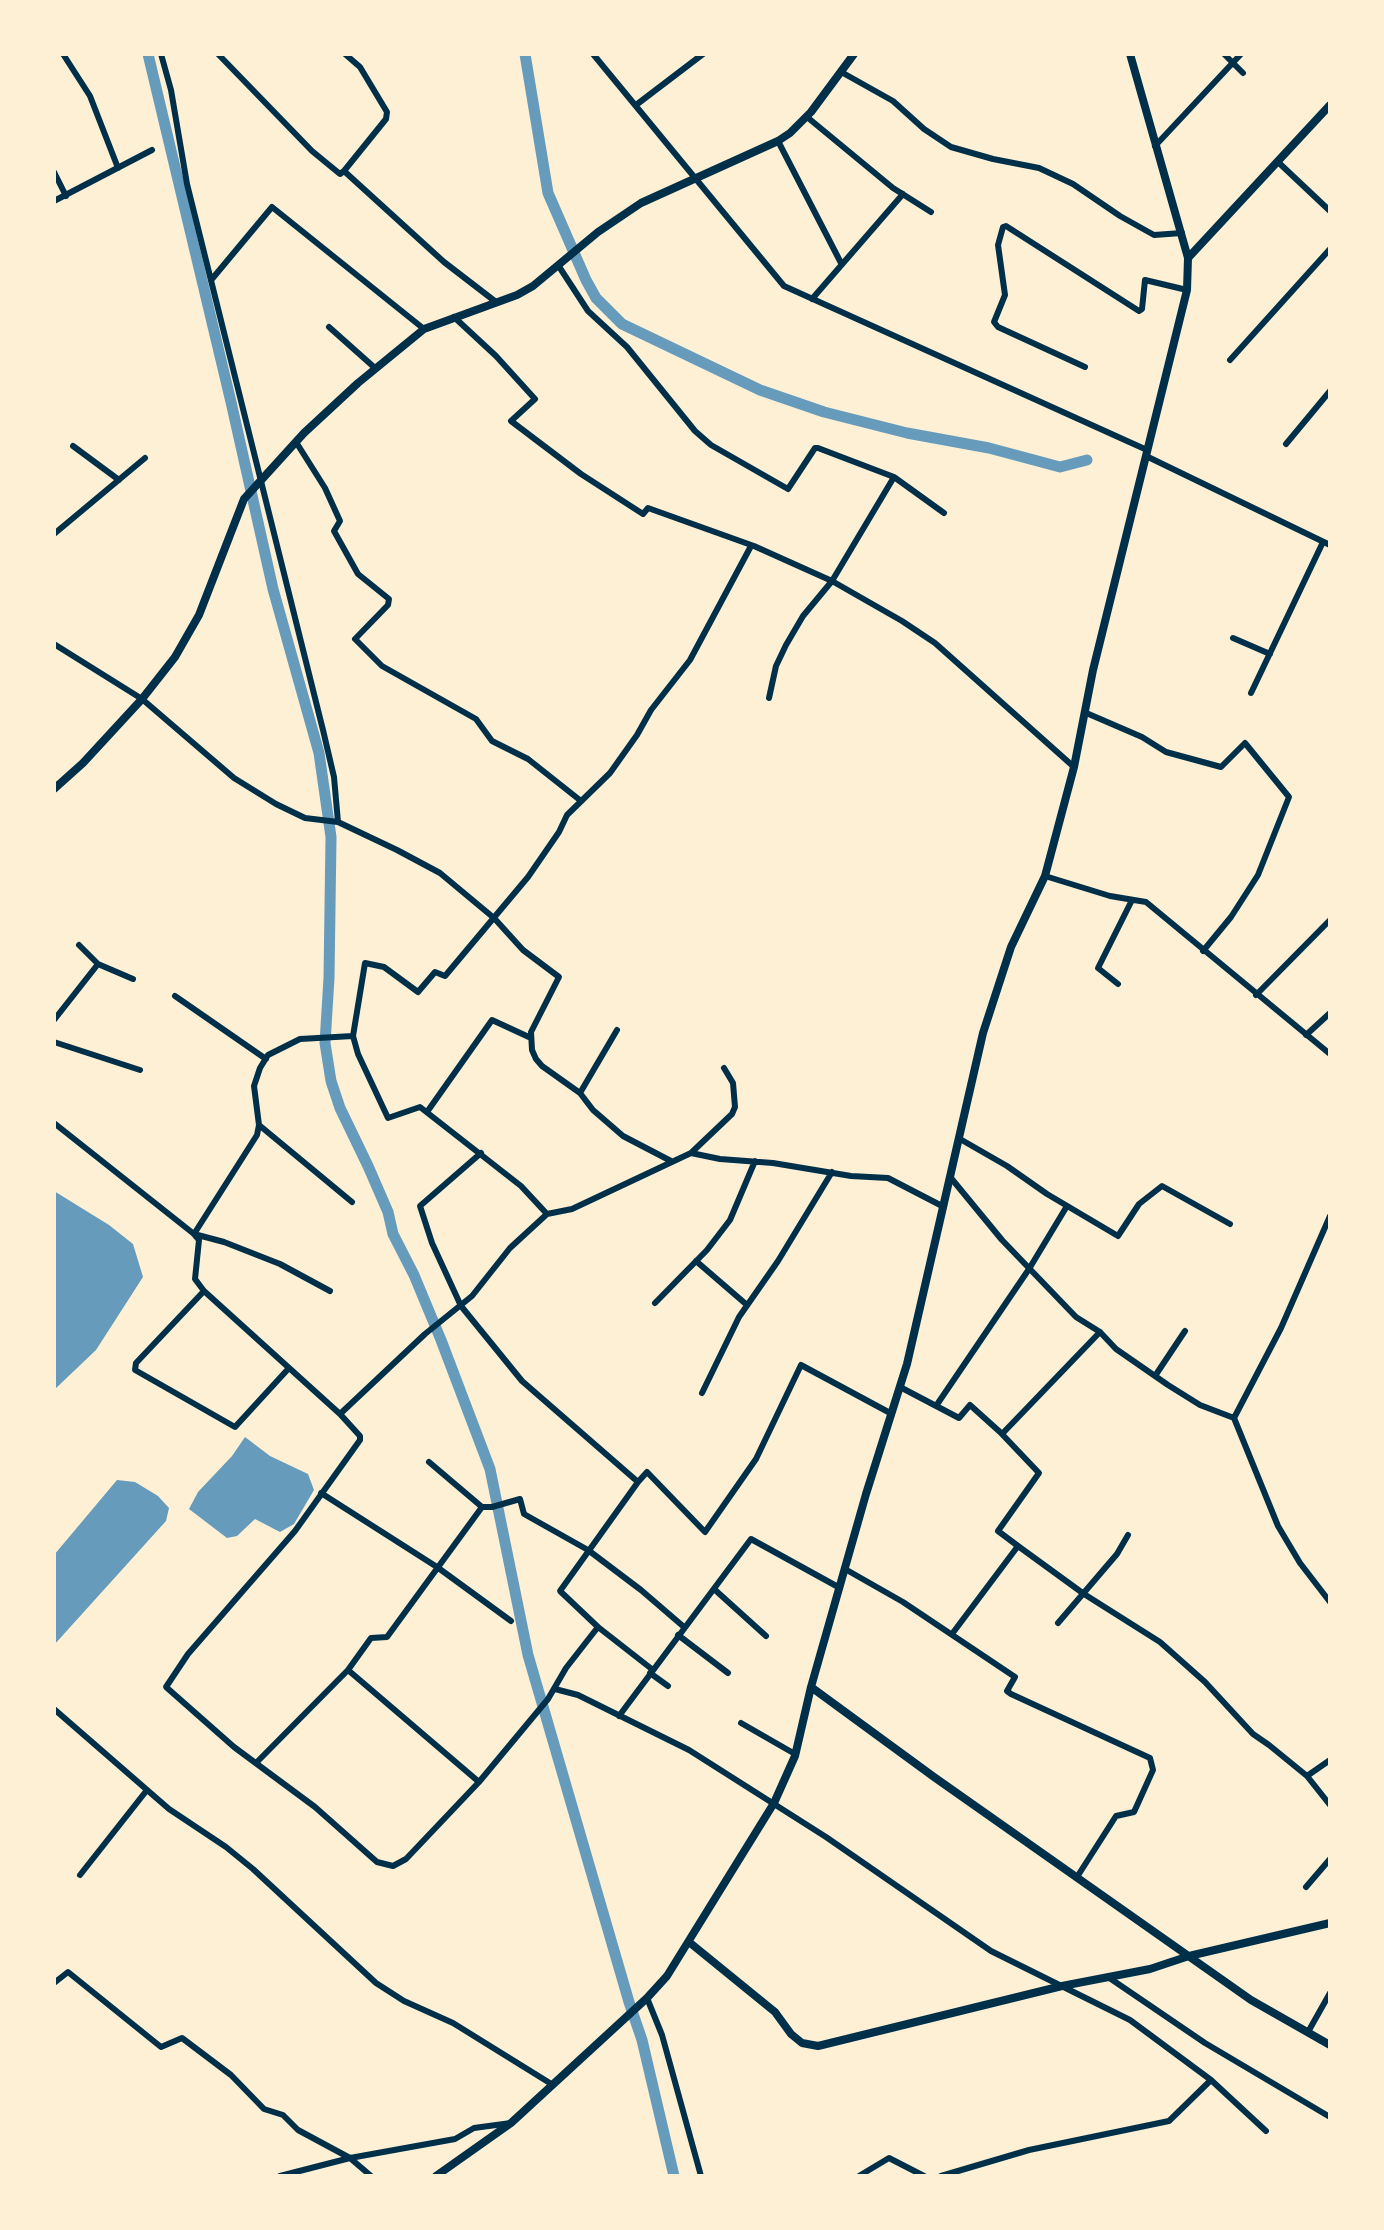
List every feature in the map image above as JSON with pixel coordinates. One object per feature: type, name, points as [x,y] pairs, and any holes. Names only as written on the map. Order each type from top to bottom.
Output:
[{"type":"street","points":[[63,54],[90,96],[118,168]]},
{"type":"street","points":[[161,54],[171,90],[187,184],[258,482],[334,777],[335,822]]},
{"type":"street","points":[[218,54],[312,151],[340,174],[386,119],[387,112],[360,67],[345,54]]},
{"type":"street","points":[[593,54],[784,286],[1147,453],[1327,543],[1251,693]]},
{"type":"street","points":[[636,105],[703,54]]},
{"type":"street","points":[[54,789],[83,763],[142,699],[175,657],[199,615],[244,499],[296,442],[375,368],[424,329],[533,286],[620,215],[641,203],[778,141],[807,117],[843,73],[854,54]]},
{"type":"street","points":[[436,2176],[511,2123],[644,2001],[667,1976],[774,1803],[795,1754],[811,1687],[900,1387],[983,1033],[1011,947],[1045,876],[1074,767],[1084,712],[1187,290],[1188,258],[1182,233],[1130,54]]},
{"type":"street","points":[[1224,54],[1243,73]]},
{"type":"street","points":[[1155,146],[1241,54]]},
{"type":"street","points":[[843,73],[893,101],[922,128],[951,147],[1039,168],[1073,184],[1154,235],[1182,233]]},
{"type":"street","points":[[1188,258],[1330,105]]},
{"type":"street","points":[[807,117],[903,194],[931,212]]},
{"type":"street","points":[[778,141],[841,263]]},
{"type":"street","points":[[54,201],[152,150]]},
{"type":"street","points":[[1278,162],[1330,211]]},
{"type":"street","points":[[344,171],[444,262],[496,302]]},
{"type":"street","points":[[54,172],[66,196]]},
{"type":"street","points":[[812,299],[903,194]]},
{"type":"street","points":[[212,279],[272,207],[424,329]]},
{"type":"street","points":[[1085,367],[998,327],[994,322],[1005,295],[998,245],[1003,227],[1006,226],[1139,311],[1142,309],[1145,280],[1187,290]]},
{"type":"street","points":[[1230,360],[1330,249]]},
{"type":"street","points":[[558,265],[588,311],[627,347],[695,431],[711,445],[788,489],[816,448],[894,477],[944,513]]},
{"type":"street","points":[[454,317],[496,356],[535,399],[511,421],[581,474],[643,514],[648,508],[751,546],[832,581],[935,643],[1074,767]]},
{"type":"street","points":[[329,327],[375,368]]},
{"type":"street","points":[[1286,444],[1330,391]]},
{"type":"street","points":[[296,442],[325,488],[340,521],[334,531],[358,574],[389,599],[388,605],[355,639],[382,666],[476,719],[492,741],[528,759],[581,801]]},
{"type":"street","points":[[73,446],[119,480]]},
{"type":"street","points":[[54,534],[145,458]]},
{"type":"street","points":[[769,698],[776,666],[786,645],[803,616],[832,581],[894,477]]},
{"type":"street","points":[[547,1214],[521,1186],[420,1107],[388,1118],[358,1054],[353,1036],[365,963],[384,967],[418,992],[435,972],[445,976],[545,852],[567,815],[610,773],[651,710],[690,660],[751,546]]},
{"type":"street","points":[[1233,638],[1270,654]]},
{"type":"street","points":[[54,644],[142,699],[234,778],[305,818],[335,822],[440,873],[494,918],[523,950],[559,977],[531,1032],[532,1050],[542,1066],[580,1093],[593,1110],[623,1136],[671,1161]]},
{"type":"street","points":[[1084,712],[1142,737],[1166,752],[1221,767],[1245,743],[1289,797],[1258,875],[1231,917],[1203,951]]},
{"type":"street","points":[[1045,876],[1146,902],[1330,1054]]},
{"type":"street","points":[[1118,984],[1098,968],[1132,900]]},
{"type":"street","points":[[1256,995],[1330,920]]},
{"type":"street","points":[[79,945],[98,964],[133,979]]},
{"type":"street","points":[[54,1020],[98,964]]},
{"type":"street","points":[[175,996],[266,1059]]},
{"type":"street","points":[[1306,1035],[1330,1013]]},
{"type":"street","points":[[427,1112],[492,1020],[531,1038]]},
{"type":"street","points":[[580,1093],[617,1030]]},
{"type":"street","points":[[194,1234],[257,1135],[259,1125],[254,1086],[266,1059],[284,1045],[315,1037],[353,1036]]},
{"type":"street","points":[[54,1042],[140,1070]]},
{"type":"street","points":[[340,1414],[425,1334],[480,1288],[510,1248],[547,1214],[572,1209],[691,1153],[732,1114],[735,1107],[733,1083],[724,1068]]},
{"type":"street","points":[[54,1123],[194,1234],[199,1240],[195,1279],[204,1291],[340,1414],[360,1436],[295,1531],[188,1654],[166,1685],[167,1689],[315,1807],[377,1862],[393,1866],[406,1859],[479,1782],[548,1699],[566,1668],[598,1627]]},
{"type":"street","points":[[259,1125],[352,1202]]},
{"type":"street","points":[[960,1139],[1118,1236],[1139,1204],[1162,1186],[1230,1224]]},
{"type":"street","points":[[481,1153],[420,1206],[432,1243],[461,1306],[522,1381],[638,1482]]},
{"type":"street","points":[[691,1153],[888,1178],[944,1207]]},
{"type":"street","points":[[655,1303],[730,1220],[755,1161]]},
{"type":"street","points":[[702,1393],[739,1317],[778,1261],[832,1172]]},
{"type":"street","points":[[951,1178],[1029,1269],[1076,1317],[1100,1332],[1116,1349],[1200,1405],[1234,1418],[1278,1526],[1300,1563],[1330,1602]]},
{"type":"street","points":[[936,1406],[1029,1269],[1067,1206]]},
{"type":"street","points":[[1234,1418],[1281,1328],[1330,1216]]},
{"type":"street","points":[[194,1234],[280,1264],[330,1291]]},
{"type":"street","points":[[696,1261],[747,1305]]},
{"type":"street","points":[[204,1291],[136,1363],[135,1370],[235,1427],[289,1368]]},
{"type":"street","points":[[1155,1376],[1185,1331]]},
{"type":"street","points":[[1002,1434],[1100,1332]]},
{"type":"street","points":[[668,1686],[560,1591],[638,1482],[647,1472],[705,1532],[756,1459],[801,1365],[892,1414]]},
{"type":"street","points":[[900,1387],[959,1418],[970,1405],[1002,1434],[1039,1473],[998,1531],[1084,1594],[1169,1649],[1205,1682],[1253,1734],[1307,1776],[1330,1805]]},
{"type":"street","points":[[429,1462],[482,1507],[520,1499],[524,1514],[588,1550],[684,1627]]},
{"type":"street","points":[[321,1493],[437,1567],[511,1621]]},
{"type":"street","points":[[256,1763],[348,1670],[371,1638],[387,1637],[482,1507]]},
{"type":"street","points":[[1058,1623],[1128,1535]]},
{"type":"street","points":[[619,1716],[751,1539],[840,1588]]},
{"type":"street","points":[[952,1634],[1018,1546]]},
{"type":"street","points":[[845,1569],[952,1634],[1015,1677],[1007,1691],[1011,1694],[1150,1758],[1153,1765],[1134,1812],[1116,1816],[1077,1877]]},
{"type":"street","points":[[714,1589],[766,1636]]},
{"type":"street","points":[[678,1635],[728,1673]]},
{"type":"street","points":[[348,1670],[479,1782]]},
{"type":"street","points":[[811,1687],[1251,2000],[1330,2045]]},
{"type":"street","points":[[555,1689],[578,1695],[689,1750],[774,1803],[991,1951],[1130,2020],[1211,2080],[1266,2131]]},
{"type":"street","points":[[54,1709],[169,1809],[253,1869],[376,1983],[404,2001],[476,2036],[553,2085]]},
{"type":"street","points":[[741,1723],[795,1754]]},
{"type":"street","points":[[1307,1776],[1330,1760]]},
{"type":"street","points":[[80,1875],[147,1790]]},
{"type":"street","points":[[1306,1887],[1330,1859]]},
{"type":"street","points":[[689,1942],[775,2012],[791,2034],[810,2046],[818,2046],[1062,1986],[1150,1969],[1189,1956],[1330,1923]]},
{"type":"street","points":[[54,1983],[68,1972],[161,2047],[182,2038],[231,2075],[264,2109],[283,2115],[298,2130],[350,2158],[371,2176]]},
{"type":"street","points":[[1108,1977],[1205,2043],[1330,2117]]},
{"type":"street","points":[[1308,2032],[1330,1993]]},
{"type":"street","points":[[644,2001],[662,2035],[701,2176]]},
{"type":"street","points":[[941,2176],[1029,2150],[1169,2121],[1211,2080]]},
{"type":"street","points":[[280,2176],[350,2158],[455,2139],[474,2128],[511,2123]]},
{"type":"street","points":[[859,2176],[889,2158],[924,2176]]},
{"type":"water","points":[[54,1191],[109,1225],[133,1244],[143,1277],[96,1350],[54,1390]]},
{"type":"water","points":[[245,1437],[270,1456],[308,1474],[314,1490],[294,1524],[280,1532],[255,1519],[237,1536],[227,1538],[189,1509],[198,1492],[232,1456]]},
{"type":"water","points":[[117,1480],[135,1482],[158,1496],[169,1508],[166,1521],[54,1645],[54,1555]]},
{"type":"waterway","points":[[148,54],[273,589],[319,753],[331,837],[325,1043],[331,1081],[340,1108],[388,1212],[393,1234],[441,1340],[490,1469],[528,1655],[642,2040],[674,2176]]},
{"type":"waterway","points":[[525,54],[548,193],[596,298],[622,324],[760,390],[824,412],[1060,467],[1087,460]]}]
